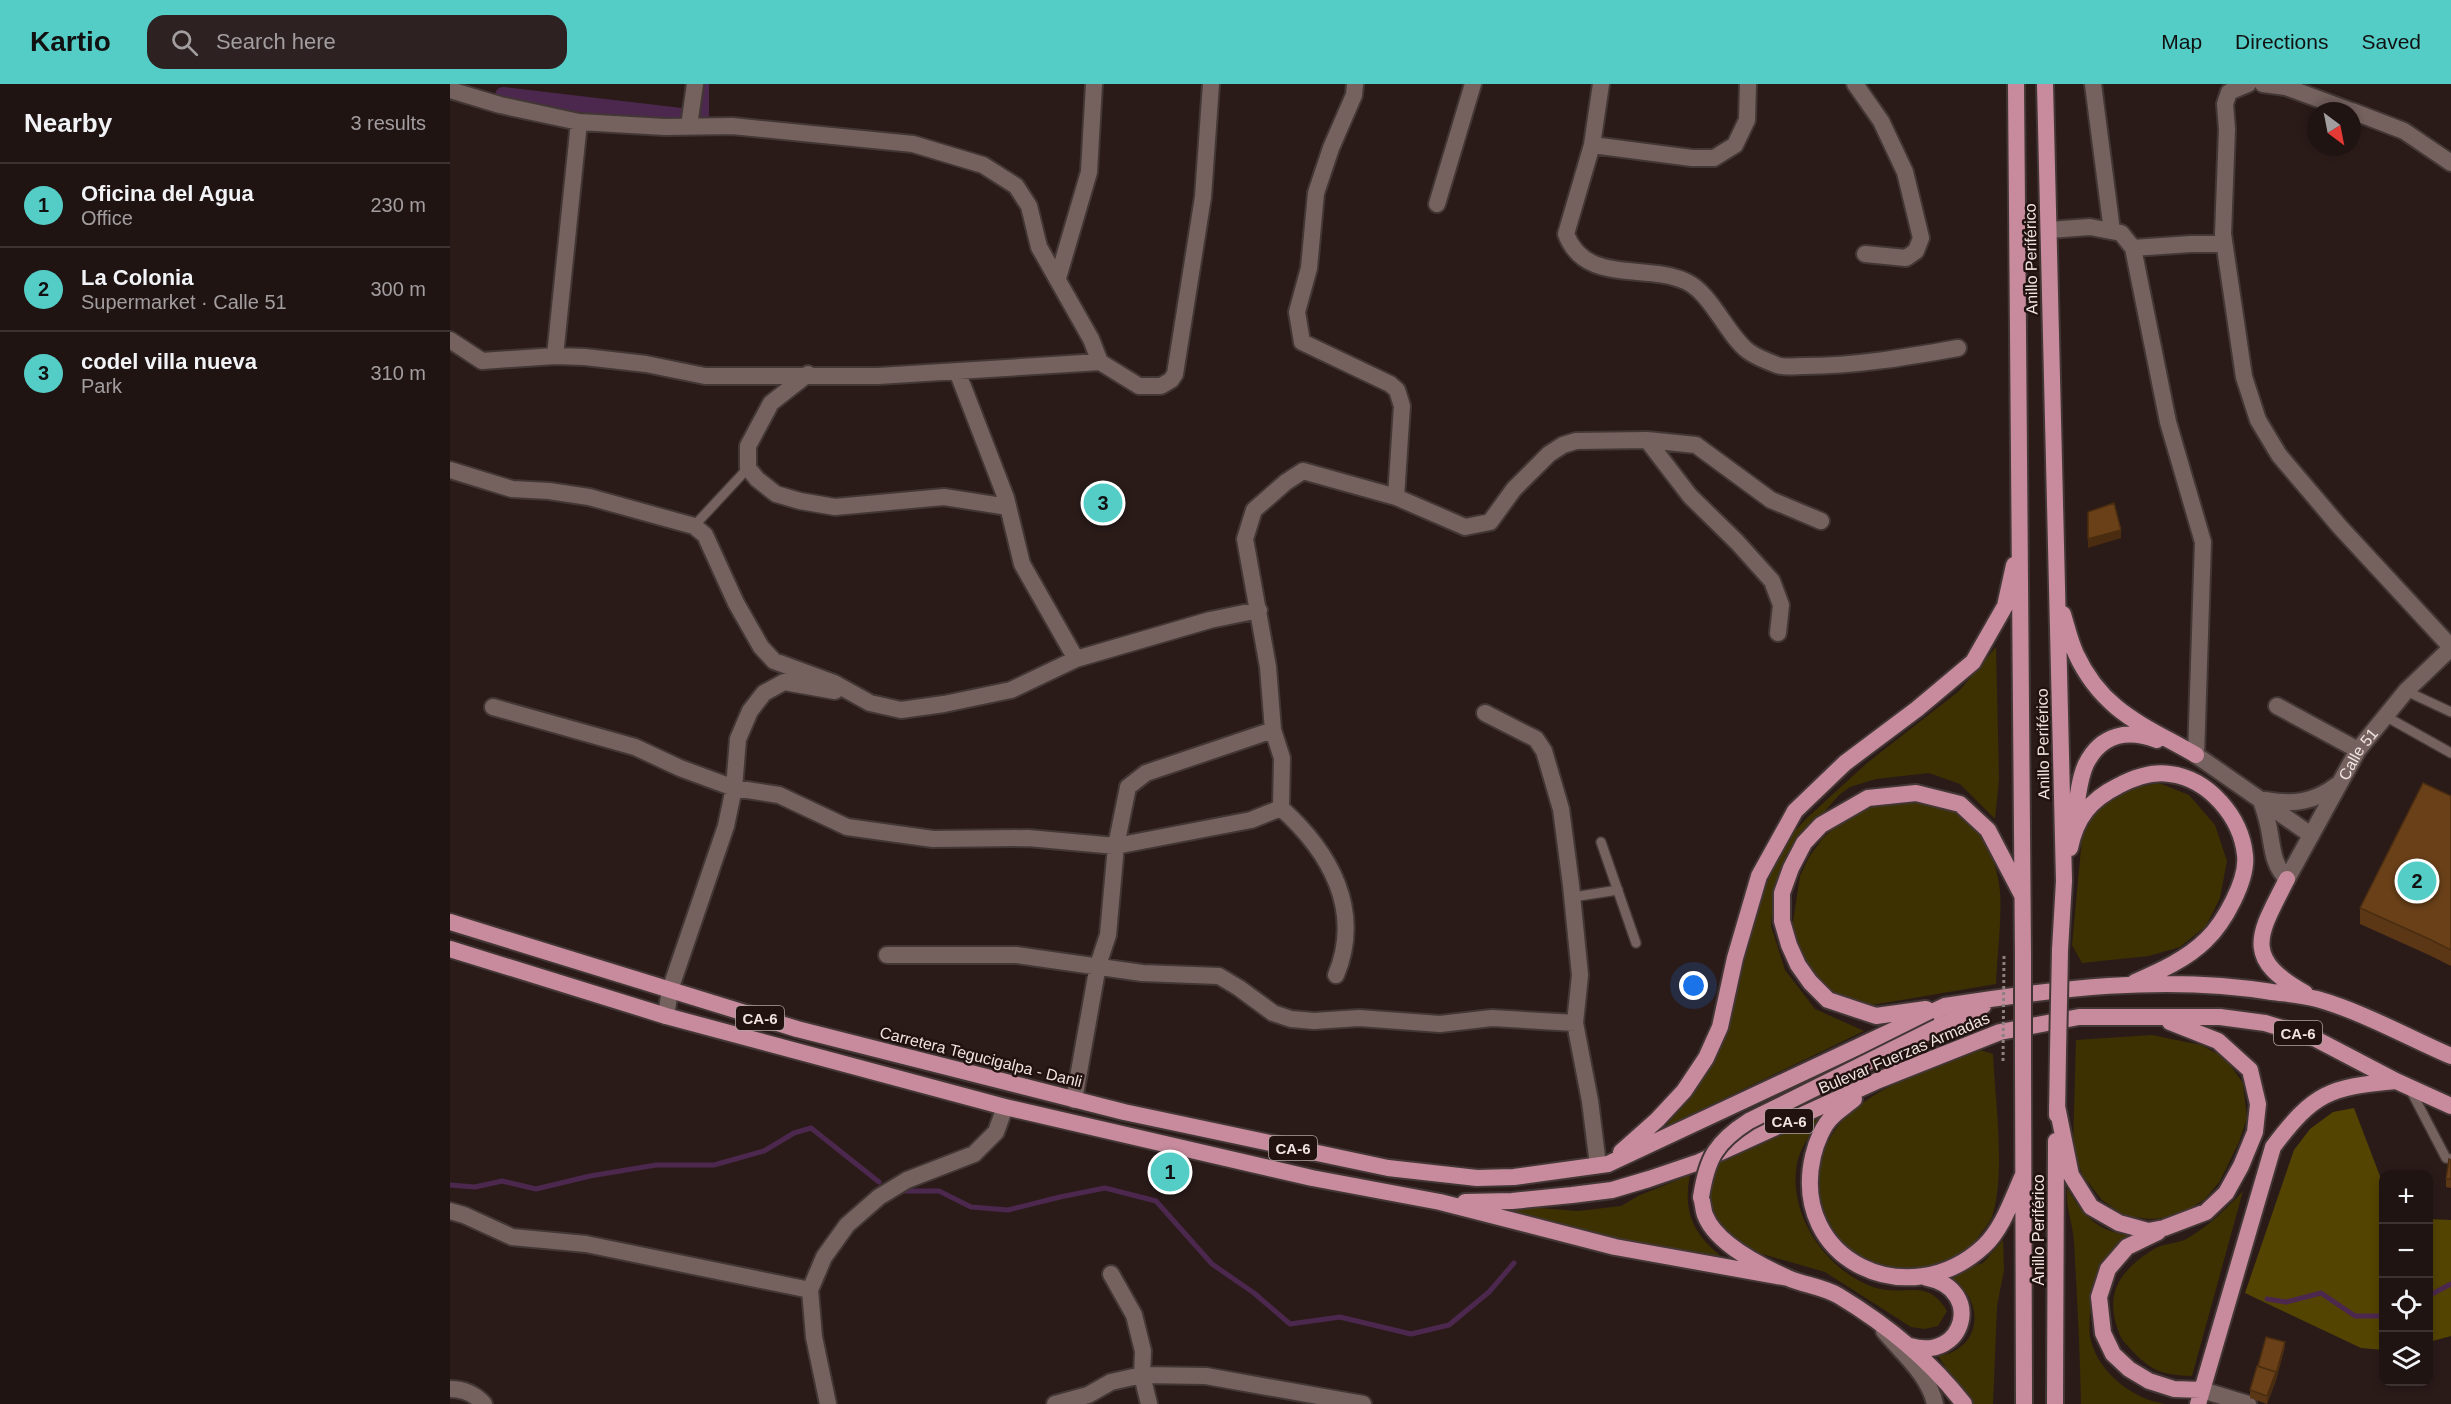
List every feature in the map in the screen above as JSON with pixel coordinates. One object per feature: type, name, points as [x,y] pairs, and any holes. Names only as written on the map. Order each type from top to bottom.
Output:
[{"type":"highway","name":"Anillo Periférico","points":[[2016,84],[2024,898],[2024,1404]]},
{"type":"highway","name":"Anillo Periférico","points":[[2045,84],[2064,881],[2060,950],[2057,1106],[2055,1404]]},
{"type":"highway","points":[[1603,1165],[1657,1120],[1684,1091],[1706,1058],[1720,1027],[1759,876],[1795,812],[1845,763],[1917,709],[1973,662],[2005,606],[2020,534]]},
{"type":"highway","points":[[2057,594],[2075,652],[2104,698],[2120,712],[2196,755]]},
{"type":"highway","points":[[2064,881],[2085,766],[2105,742],[2120,734],[2136,734],[2196,755]]},
{"type":"highway","points":[[2074,828],[2088,808],[2102,794],[2136,777],[2168,773],[2186,778],[2217,798],[2231,814],[2239,832],[2245,856],[2241,879],[2229,910],[2206,940],[2171,965],[2131,984]]},
{"type":"highway","points":[[1945,1006],[1876,1016],[1828,1000],[1810,982],[1793,955],[1782,921],[1782,893],[1791,868],[1804,843],[1821,825],[1868,798],[1916,793],[1960,804],[1988,830],[2024,898]]},
{"type":"highway","points":[[2287,879],[2262,930],[2262,948],[2269,966],[2286,982],[2316,999]]},
{"type":"highway","name":"Carretera Tegucigalpa - Danli","points":[[450,922],[797,1029],[1074,1100],[1388,1168],[1477,1178],[1514,1177]]},
{"type":"highway","name":"CA-6","points":[[450,949],[666,1016],[1005,1107],[1312,1178],[1440,1202]]},
{"type":"highway","name":"Bulevar Fuerzas Armadas","points":[[1514,1177],[1603,1165],[1945,1006],[2000,998],[2131,984],[2230,985],[2316,999],[2360,1015],[2451,1056]]},
{"type":"highway","points":[[1788,1278],[1736,1250],[1718,1234],[1705,1216],[1701,1197],[1709,1161],[1716,1146],[1728,1134],[1749,1121],[1938,1026],[2000,998]]},
{"type":"highway","name":"Bulevar Fuerzas Armadas","points":[[1440,1202],[1512,1201],[1612,1190],[1700,1162],[1879,1080],[2000,1032],[2079,1017],[2220,1017],[2265,1023],[2312,1037],[2402,1084],[2451,1106]]},
{"type":"highway","points":[[2131,1017],[2176,1023],[2218,1041],[2250,1071],[2258,1104],[2255,1132],[2226,1193],[2206,1212],[2164,1228],[2127,1247],[2108,1269],[2099,1297],[2103,1333],[2113,1354],[2129,1369],[2150,1381],[2200,1397],[2273,1147],[2299,1115],[2313,1102],[2335,1090],[2357,1085],[2402,1084]]},
{"type":"highway","points":[[1879,1080],[1831,1117],[1816,1145],[1810,1171],[1809,1193],[1815,1217],[1829,1241],[1843,1256],[1861,1268],[1879,1275],[1939,1280],[1950,1287],[1958,1297],[1962,1309],[1961,1322],[1956,1334],[1947,1343],[1935,1348],[1922,1349],[1910,1346]]},
{"type":"highway","points":[[2057,1106],[2071,1175],[2091,1207],[2119,1223],[2148,1231],[2164,1228]]},
{"type":"highway","points":[[1927,1278],[1952,1268],[1984,1246],[1995,1233],[2023,1175]]},
{"type":"highway","points":[[1440,1202],[1615,1247],[1788,1278],[1837,1295],[1910,1346],[1948,1384],[1964,1404]]},
{"type":"street","points":[[689,126],[695,84]]},
{"type":"street","points":[[1058,278],[1089,172],[1094,84]]},
{"type":"street","points":[[450,340],[482,361],[555,356],[646,364],[705,376],[878,376],[1100,362],[1139,386],[1161,386],[1171,380],[1175,374],[1203,197],[1211,84]]},
{"type":"street","points":[[1355,84],[1354,95],[1331,148],[1316,193],[1309,268],[1297,312],[1302,342],[1390,384],[1397,390],[1402,406],[1396,497]]},
{"type":"street","points":[[1437,204],[1473,84]]},
{"type":"street","points":[[1601,84],[1592,145],[1566,234],[1571,247],[1595,266],[1670,276],[1686,281],[1700,290],[1711,307],[1748,351],[1779,366],[1886,361],[1958,348]]},
{"type":"street","points":[[1592,145],[1692,158],[1714,158],[1735,145],[1747,120],[1748,84]]},
{"type":"street","points":[[1855,84],[1881,121],[1905,172],[1921,238],[1916,251],[1905,258],[1865,254]]},
{"type":"street","points":[[2093,84],[2112,231]]},
{"type":"street","points":[[2247,84],[2229,92],[2225,104],[2227,129],[2223,234],[2244,377],[2258,420],[2280,455],[2340,527],[2451,647]]},
{"type":"street","points":[[2263,84],[2286,87],[2327,102]]},
{"type":"street","points":[[450,90],[500,105],[579,122],[732,126],[914,144],[983,165],[1016,186],[1029,207],[1039,247],[1091,339],[1100,362]]},
{"type":"street","points":[[2361,115],[2404,131],[2451,163]]},
{"type":"street","points":[[555,356],[579,122]]},
{"type":"street","points":[[2049,230],[2091,227],[2112,231],[2121,233],[2133,248],[2168,422],[2203,542],[2196,755],[2311,835]]},
{"type":"street","points":[[2133,248],[2224,244]]},
{"type":"street","points":[[957,371],[1008,507],[1022,564],[1076,658]]},
{"type":"street","points":[[808,375],[771,403],[748,446],[748,468],[757,479],[776,494],[835,507],[944,497],[1008,507]]},
{"type":"street","points":[[1647,440],[1689,496],[1737,542],[1772,581],[1781,604],[1778,633]]},
{"type":"street","points":[[1281,808],[1282,758],[1273,730],[1268,667],[1245,539],[1254,510],[1286,482],[1303,471],[1396,497],[1465,527],[1490,522],[1514,489],[1550,453],[1563,445],[1576,441],[1647,440],[1696,445],[1771,500],[1821,521]]},
{"type":"street","points":[[450,470],[512,489],[549,491],[589,497],[694,526],[705,535],[736,603],[761,647],[774,661],[850,692],[870,703],[901,710],[1011,690],[1076,658],[1210,620],[1259,610]]},
{"type":"street","name":"Calle 51","points":[[2287,879],[2358,750],[2406,691],[2451,647]]},
{"type":"street","points":[[666,1016],[670,990],[726,826],[734,788],[738,740],[750,711],[764,693],[784,682],[850,692]]},
{"type":"street","points":[[2277,706],[2358,750]]},
{"type":"street","points":[[493,707],[635,747],[680,768],[734,788],[779,795],[847,827],[933,839],[1028,838],[1116,846],[1251,820],[1281,808]]},
{"type":"street","points":[[1485,713],[1536,739],[1544,751],[1561,809],[1573,897],[1580,975],[1575,1023],[1603,1165]]},
{"type":"street","points":[[1074,1100],[1098,965],[1108,935],[1116,846],[1124,797],[1128,787],[1146,773],[1273,730]]},
{"type":"street","points":[[2261,800],[2282,803],[2304,802],[2325,794],[2342,781]]},
{"type":"street","points":[[2261,800],[2268,823],[2273,857],[2278,870],[2287,879]]},
{"type":"street","points":[[1281,808],[1293,818],[1322,854],[1335,876],[1344,903],[1347,936],[1344,956],[1336,975]]},
{"type":"street","points":[[887,955],[1016,955],[1142,973],[1219,976],[1273,1013],[1291,1019],[1314,1021],[1359,1018],[1440,1024],[1492,1018],[1575,1023]]},
{"type":"street","points":[[828,1404],[814,1337],[810,1290],[824,1257],[847,1225],[879,1197],[907,1180],[974,1154],[996,1132],[1005,1107]]},
{"type":"street","points":[[450,1211],[512,1237],[586,1244],[810,1290]]},
{"type":"street","points":[[1111,1274],[1134,1315],[1143,1352],[1142,1375],[1149,1404]]},
{"type":"street","points":[[1873,1319],[1923,1377],[1932,1391],[1935,1404]]},
{"type":"street","points":[[1055,1404],[1088,1395],[1111,1383],[1142,1375],[1206,1376],[1363,1404]]},
{"type":"street","points":[[450,1389],[459,1389],[477,1396],[484,1404]]},
{"type":"street","points":[[2200,1397],[2248,1404]]},
{"type":"lane","points":[[694,526],[748,468]]},
{"type":"lane","points":[[2406,691],[2451,711]]},
{"type":"lane","points":[[2385,716],[2451,753]]},
{"type":"lane","points":[[1601,842],[1636,943]]},
{"type":"lane","points":[[1573,897],[1618,890]]},
{"type":"lane","points":[[2402,1084],[2446,1158],[2451,1159]]},
{"type":"path","points":[[2003,1061],[2004,956]]},
{"type":"shaded area","points":[[1996,647],[1999,779],[1995,819],[1960,784],[1929,773],[1876,779],[1850,787],[1839,795],[1786,855],[1774,890],[1771,926],[1785,970],[1815,1009],[1864,1031],[1665,1127],[1692,1094],[1731,1017],[1755,916],[1779,848],[1807,818],[1867,763],[1959,691]]},
{"type":"shaded area","points":[[2159,783],[2189,795],[2215,825],[2227,861],[2220,898],[2206,926],[2180,947],[2149,956],[2082,963],[2072,945],[2082,838],[2098,806],[2128,789]]},
{"type":"shaded area","points":[[1907,800],[1935,804],[1952,810],[1974,828],[1989,851],[2000,891],[1996,984],[1872,1005],[1845,999],[1812,977],[1801,955],[1792,928],[1800,876],[1809,857],[1823,838],[1848,816],[1878,804]]},
{"type":"shaded area","points":[[2152,1035],[2201,1045],[2225,1058],[2243,1083],[2247,1118],[2239,1142],[2220,1181],[2205,1199],[2177,1217],[2151,1219],[2125,1216],[2102,1200],[2083,1176],[2073,1149],[2076,1040]]},
{"type":"shaded area","points":[[1980,1050],[1993,1054],[1997,1115],[1998,1180],[1991,1220],[1975,1242],[1959,1258],[1935,1267],[1893,1269],[1865,1261],[1841,1240],[1831,1226],[1820,1196],[1821,1164],[1825,1149],[1833,1134],[1843,1120],[1872,1096],[1907,1078]]},
{"type":"shaded area","points":[[2354,1108],[2379,1174],[2379,1350],[2361,1348],[2245,1293],[2294,1150],[2310,1129],[2333,1112]]},
{"type":"shaded area","points":[[1826,1111],[1798,1159],[1797,1199],[1803,1218],[1825,1253],[1855,1279],[1885,1290],[1923,1291],[1939,1300],[1947,1311],[1938,1326],[1925,1329],[1911,1327],[1825,1272],[1741,1248],[1714,1220],[1708,1191],[1711,1167]]},
{"type":"shaded area","points":[[1690,1175],[1688,1204],[1695,1227],[1710,1247],[1732,1265],[1517,1215],[1514,1212],[1518,1208],[1527,1207],[1578,1211],[1621,1206],[1640,1195]]},
{"type":"shaded area","points":[[2067,1188],[2086,1215],[2101,1227],[2132,1236],[2104,1260],[2096,1276],[2089,1328],[2095,1353],[2119,1383],[2141,1397],[2165,1404],[2081,1404],[2074,1242]]},
{"type":"shaded area","points":[[2243,1191],[2192,1376],[2170,1374],[2154,1369],[2134,1353],[2119,1332],[2114,1300],[2120,1280],[2134,1264],[2154,1249],[2184,1240],[2203,1228]]},
{"type":"shaded area","points":[[2433,1219],[2451,1220],[2451,1336],[2433,1341]]},
{"type":"shaded area","points":[[2003,1240],[2004,1270],[1997,1306],[1993,1404],[1970,1404],[1938,1356],[1958,1349],[1971,1334],[1974,1326],[1973,1305],[1968,1295],[1947,1275],[1983,1263]]},
{"type":"building","points":[[2114,503],[2121,530],[2088,539],[2088,512]]},
{"type":"building","points":[[2423,783],[2451,796],[2451,950],[2360,908]]},
{"type":"building","points":[[2449,1159],[2451,1160],[2451,1179],[2446,1179]]},
{"type":"building","points":[[2266,1337],[2285,1342],[2276,1374],[2276,1372],[2258,1366]]},
{"type":"building","points":[[2257,1366],[2276,1372],[2267,1396],[2250,1390]]},
{"type":"waterway","points":[[697,118],[701,118],[701,84]]},
{"type":"waterway","points":[[503,95],[681,116]]},
{"type":"waterway","points":[[450,1185],[475,1187],[502,1181],[536,1189],[590,1176],[656,1165],[714,1165],[764,1151],[794,1133],[811,1128],[879,1182]]},
{"type":"waterway","points":[[900,1191],[939,1191],[971,1207],[1008,1210],[1105,1188],[1156,1201],[1212,1264],[1254,1293],[1290,1324],[1340,1317],[1411,1334],[1449,1325],[1489,1292],[1514,1263]]},
{"type":"waterway","points":[[2433,1293],[2451,1284]]},
{"type":"waterway","points":[[2267,1299],[2286,1302],[2321,1293],[2355,1316],[2379,1316]]},
{"type":"place","name":"codel villa nueva","points":[[1103,503]]},
{"type":"place","name":"La Colonia","points":[[2417,881]]},
{"type":"place","name":"Oficina del Agua","points":[[1170,1172]]}]
